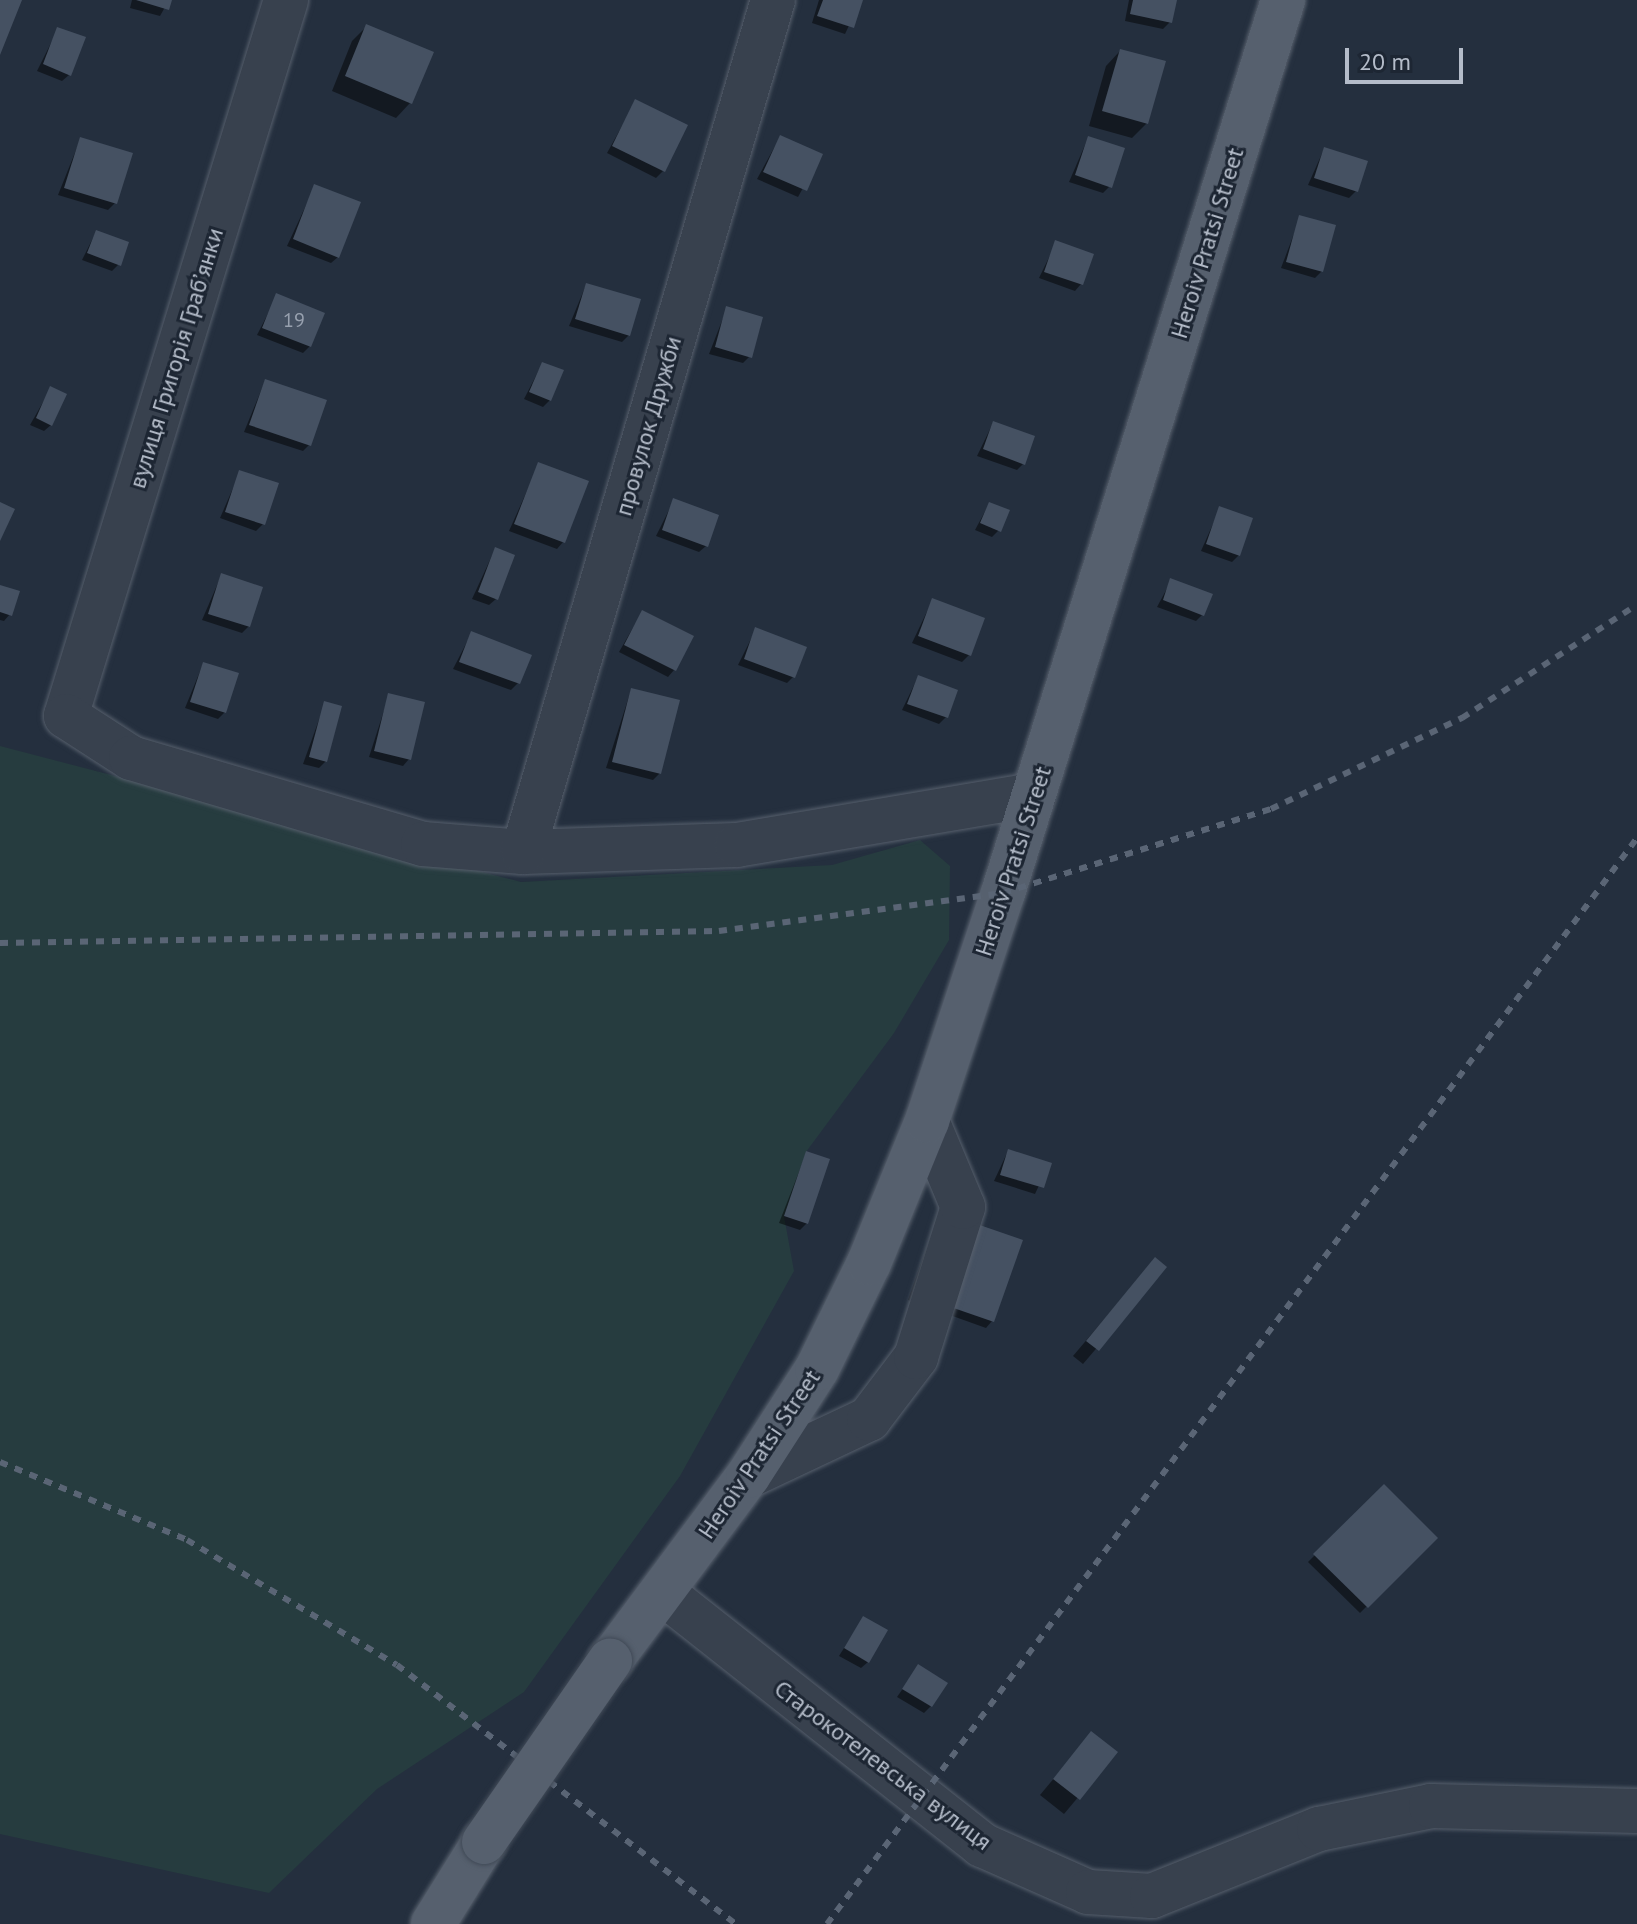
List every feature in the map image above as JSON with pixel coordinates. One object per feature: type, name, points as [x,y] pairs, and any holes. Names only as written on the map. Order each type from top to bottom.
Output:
[{"type":"main road","name":"Heroiv Pratsi Street","points":[[433,1924],[484,1842],[610,1661],[748,1476],[817,1369],[927,1121],[1034,795],[1283,0]]},
{"type":"street","name":"вулиця Григорія Грабʼянки","points":[[286,0],[66,716],[131,758],[423,844],[523,852]]},
{"type":"street","name":"провулок Дружби","points":[[523,852],[773,0]]},
{"type":"street","points":[[523,852],[737,845],[1034,795]]},
{"type":"street","points":[[748,1476],[869,1419],[916,1357],[963,1207],[927,1121]]},
{"type":"street","name":"Старокотелевська вулиця","points":[[663,1593],[982,1845],[1088,1892],[1152,1896],[1319,1829],[1431,1806],[1637,1811]]},
{"type":"green space","points":[[0,746],[521,882],[832,865],[920,840],[950,866],[949,940],[894,1033],[806,1152],[784,1216],[794,1271],[680,1476],[524,1692],[377,1789],[269,1893],[0,1834]]},
{"type":"building","points":[[0,0],[22,0],[0,55]]},
{"type":"building","points":[[136,0],[172,0],[169,10]]},
{"type":"building","points":[[823,0],[863,0],[854,28],[817,16]]},
{"type":"building","points":[[1133,0],[1177,0],[1172,23],[1130,14]]},
{"type":"building","points":[[366,24],[434,52],[412,104],[345,76]]},
{"type":"building","points":[[57,27],[86,37],[71,76],[43,64]]},
{"type":"building","points":[[1120,49],[1166,61],[1148,124],[1102,111]]},
{"type":"building","points":[[635,99],[688,125],[665,172],[612,146]]},
{"type":"building","points":[[780,135],[823,154],[807,191],[763,172]]},
{"type":"building","points":[[1088,136],[1125,148],[1112,188],[1075,175]]},
{"type":"building","points":[[80,137],[133,153],[117,204],[64,188]]},
{"type":"building","points":[[1324,147],[1368,161],[1358,192],[1314,178]]},
{"type":"building","points":[[314,184],[361,202],[339,258],[293,239]]},
{"type":"building","points":[[1299,215],[1336,225],[1323,272],[1286,262]]},
{"type":"building","points":[[96,230],[129,242],[121,266],[87,253]]},
{"type":"building","points":[[1055,240],[1094,254],[1083,285],[1044,272]]},
{"type":"building","points":[[586,283],[641,299],[630,336],[575,319]]},
{"type":"building","points":[[276,293],[325,313],[311,347],[262,328]]},
{"type":"building","points":[[726,306],[763,317],[752,358],[715,347]]},
{"type":"building","points":[[542,362],[564,370],[551,401],[529,392]]},
{"type":"building","points":[[265,379],[327,400],[311,446],[249,425]]},
{"type":"building","points":[[50,386],[67,394],[52,426],[36,418]]},
{"type":"building","points":[[993,421],[1035,436],[1025,465],[983,449]]},
{"type":"building","points":[[538,462],[589,481],[565,543],[514,524]]},
{"type":"building","points":[[239,470],[279,483],[265,525],[225,512]]},
{"type":"building","points":[[673,498],[719,515],[708,547],[662,530]]},
{"type":"building","points":[[0,502],[15,509],[0,541]]},
{"type":"building","points":[[989,502],[1010,510],[1001,532],[980,523]]},
{"type":"building","points":[[1219,506],[1253,518],[1240,556],[1206,544]]},
{"type":"building","points":[[495,547],[515,555],[498,600],[478,592]]},
{"type":"building","points":[[221,573],[263,587],[250,627],[208,614]]},
{"type":"building","points":[[1170,578],[1213,594],[1204,616],[1163,600]]},
{"type":"building","points":[[0,585],[20,591],[12,616],[0,612]]},
{"type":"building","points":[[932,598],[985,618],[971,656],[918,636]]},
{"type":"building","points":[[642,610],[694,636],[676,671],[624,645]]},
{"type":"building","points":[[755,627],[807,647],[795,678],[744,659]]},
{"type":"building","points":[[471,631],[532,655],[520,684],[459,662]]},
{"type":"building","points":[[203,662],[239,673],[226,713],[190,702]]},
{"type":"building","points":[[918,675],[958,690],[948,718],[907,704]]},
{"type":"building","points":[[631,688],[680,700],[661,774],[612,762]]},
{"type":"building","points":[[388,693],[425,702],[411,760],[374,751]]},
{"type":"building","points":[[324,701],[342,706],[327,762],[309,757]]},
{"type":"building","points":[[1008,1149],[1052,1163],[1044,1188],[1000,1175]]},
{"type":"building","points":[[806,1151],[830,1159],[808,1224],[784,1216]]},
{"type":"building","points":[[942,1212],[1023,1240],[994,1322],[913,1294]]},
{"type":"building","points":[[1155,1257],[1167,1267],[1099,1351],[1086,1341]]},
{"type":"building","points":[[1384,1484],[1438,1538],[1368,1608],[1313,1554]]},
{"type":"building","points":[[863,1616],[888,1630],[869,1663],[844,1648]]},
{"type":"building","points":[[918,1664],[948,1683],[932,1707],[902,1689]]},
{"type":"building","points":[[1091,1731],[1118,1752],[1080,1800],[1053,1779]]},
{"type":"railway","points":[[0,943],[719,931],[1003,893],[1271,809],[1462,718],[1637,605]]},
{"type":"railway","points":[[827,1924],[1637,838]]},
{"type":"railway","points":[[0,1462],[187,1540],[397,1665],[736,1924]]}]
